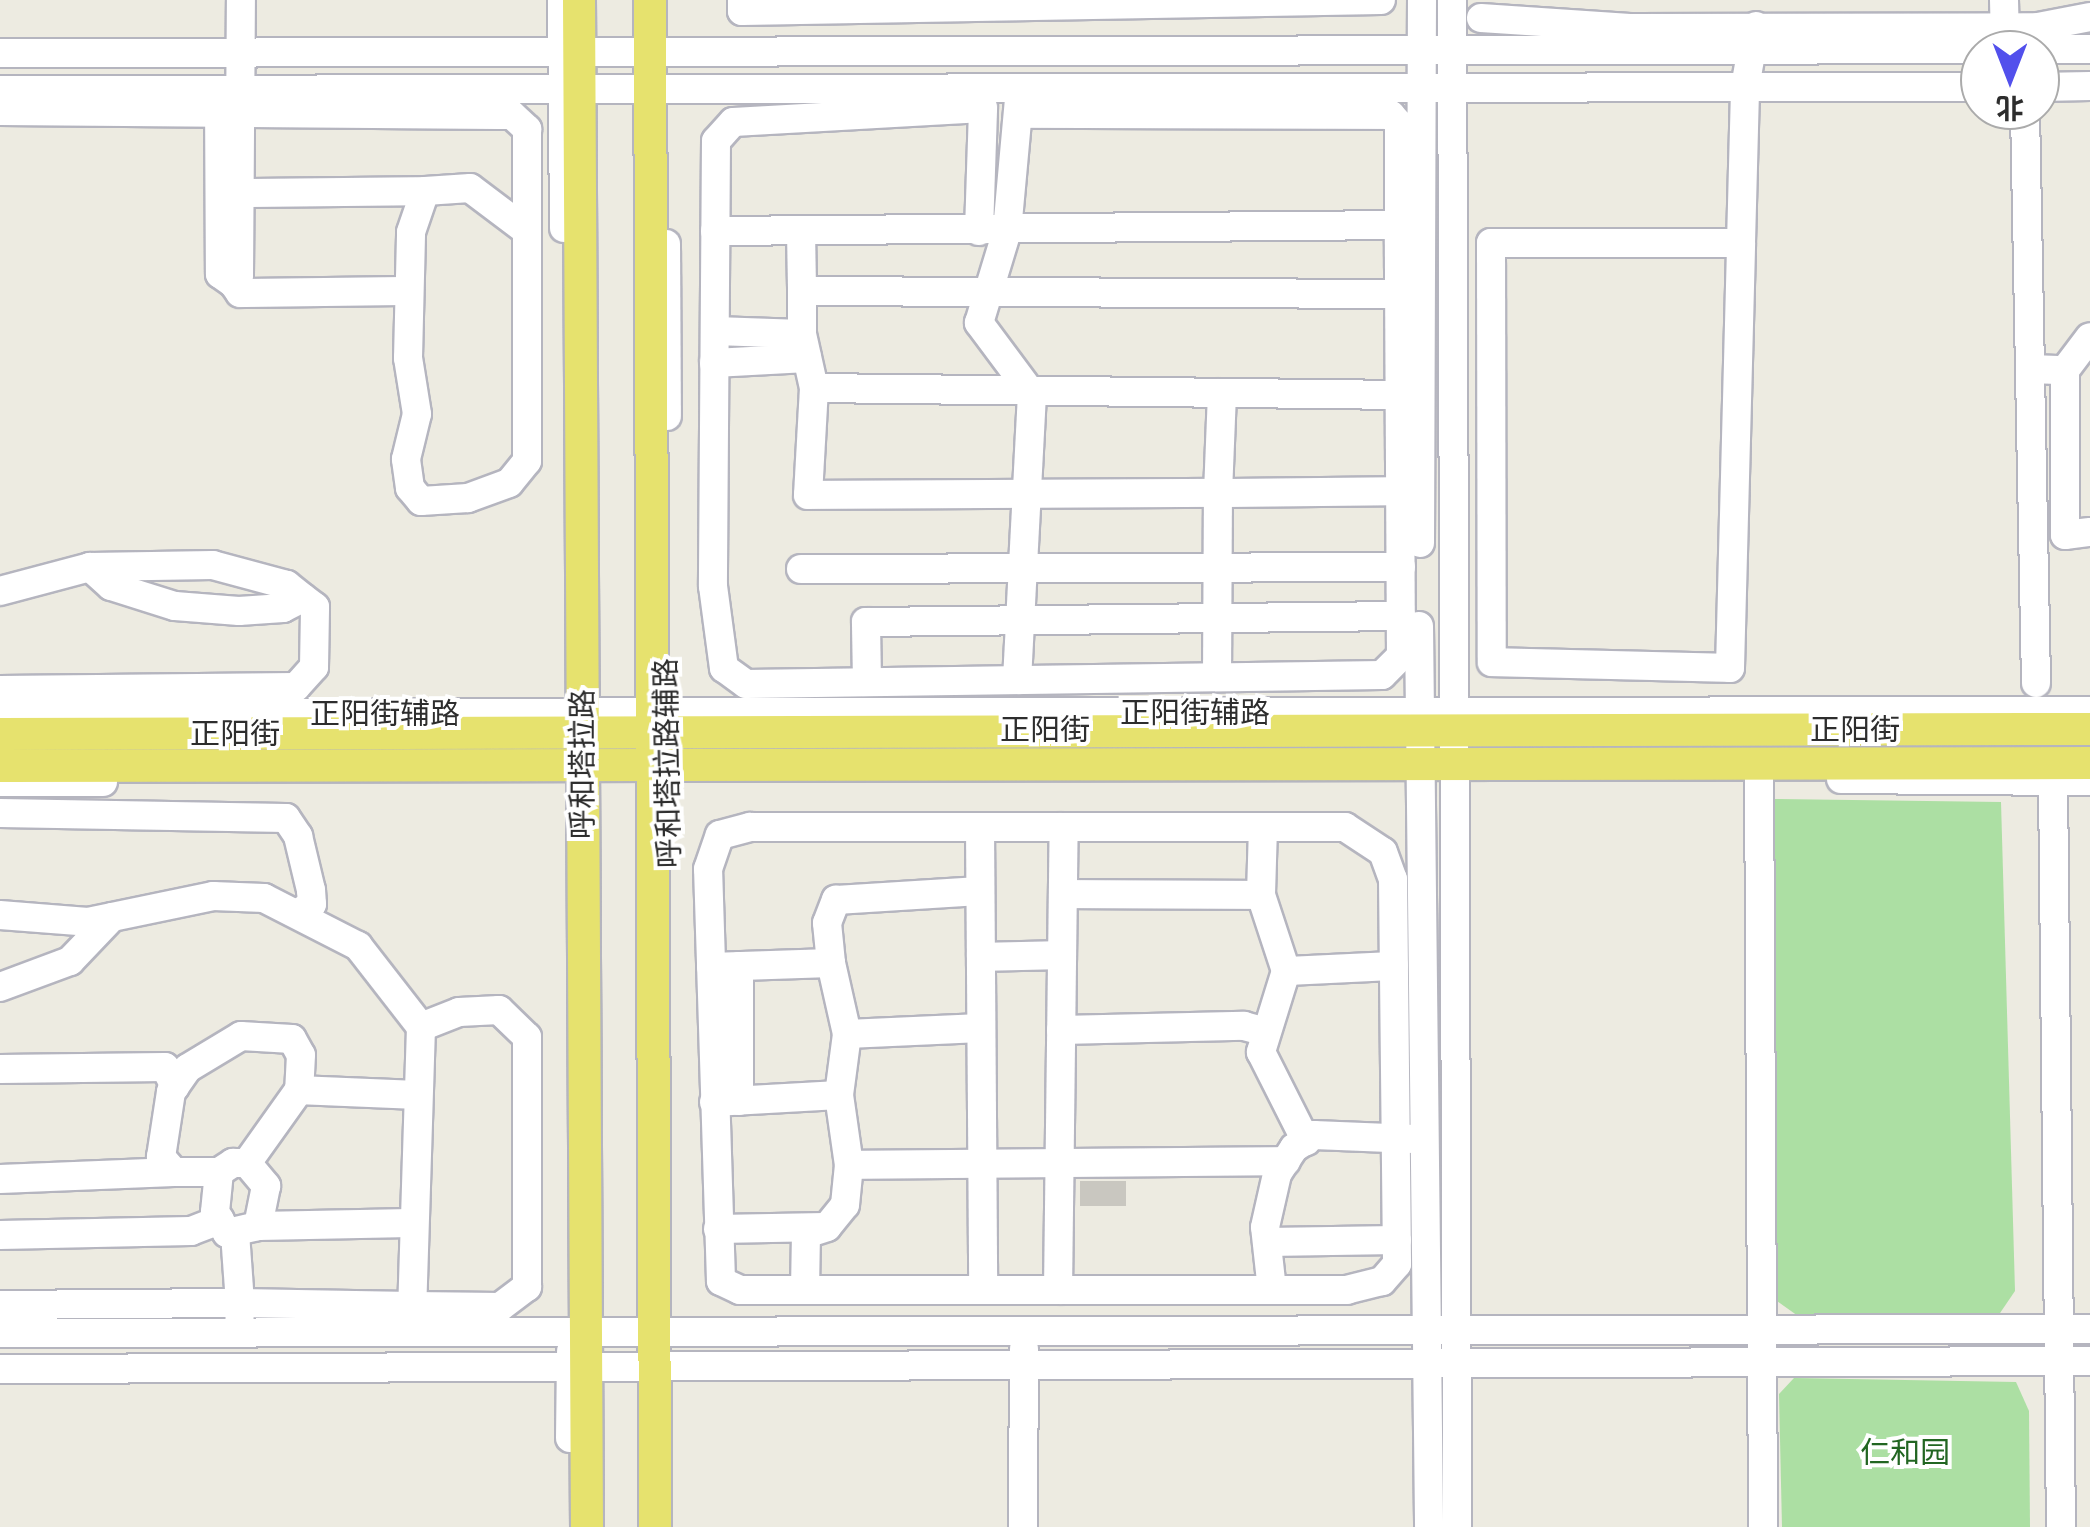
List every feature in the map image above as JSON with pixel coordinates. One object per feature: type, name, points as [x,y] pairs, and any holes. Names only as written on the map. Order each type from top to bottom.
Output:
[{"type":"main road","name":"呼和塔拉路","points":[[579,0],[570,54],[578,1368],[587,1527]]},
{"type":"main road","points":[[650,0],[657,54],[662,1330],[656,1527]]},
{"type":"main road","name":"正阳街","points":[[0,734],[659,720],[1454,719],[2090,729]]},
{"type":"main road","points":[[0,766],[576,773],[1454,772],[1759,771],[2090,763]]},
{"type":"street","points":[[240,0],[230,54],[220,274],[240,293],[409,290]]},
{"type":"street","points":[[562,0],[570,54]]},
{"type":"street","points":[[657,54],[664,0]]},
{"type":"street","points":[[742,0],[742,11],[1381,0]]},
{"type":"street","points":[[1422,0],[1419,721],[1428,1330],[1445,1364],[1457,1527]]},
{"type":"street","points":[[1429,1527],[1445,1364],[1460,1329],[1452,0]]},
{"type":"street","points":[[1112,2],[1113,53]]},
{"type":"street","points":[[1482,18],[1630,14],[1752,38]]},
{"type":"street","points":[[2011,30],[2090,17]]},
{"type":"street","points":[[0,53],[1452,52],[1960,32]]},
{"type":"street","points":[[1741,243],[1491,243],[1492,662],[1730,668],[1741,243],[1745,88],[1752,38]]},
{"type":"street","points":[[2060,43],[2090,49]]},
{"type":"street","points":[[2060,87],[2090,86]]},
{"type":"street","points":[[1019,103],[1422,88],[1960,87]]},
{"type":"street","points":[[0,90],[512,115],[527,130],[527,461],[509,482],[468,498],[421,501],[410,488],[406,460],[417,414],[409,290],[411,232],[425,191]]},
{"type":"street","points":[[0,112],[656,92],[984,100],[1391,115],[1399,124],[1401,656],[1382,674],[746,684],[724,668],[713,586],[716,142],[732,122],[984,100]]},
{"type":"street","points":[[984,100],[993,231],[989,292],[980,324],[1032,394],[1018,680]]},
{"type":"street","points":[[230,102],[240,192],[239,275],[233,283]]},
{"type":"street","points":[[993,231],[1019,103]]},
{"type":"street","points":[[2025,130],[2036,683]]},
{"type":"street","points":[[240,192],[470,188],[527,231]]},
{"type":"street","points":[[715,231],[1399,224]]},
{"type":"street","points":[[800,231],[804,346],[814,388],[808,495],[1030,489],[1400,491]]},
{"type":"street","points":[[802,291],[1400,294]]},
{"type":"street","points":[[715,331],[804,346]]},
{"type":"street","points":[[2090,337],[2065,370],[2065,535],[2090,532]]},
{"type":"street","points":[[714,362],[804,346]]},
{"type":"street","points":[[2030,369],[2065,370]]},
{"type":"street","points":[[814,388],[1032,394],[1400,395]]},
{"type":"street","points":[[1217,677],[1214,616],[1222,393]]},
{"type":"street","points":[[0,590],[90,567],[213,566],[287,585],[315,607],[318,637],[314,667],[296,687],[0,690]]},
{"type":"street","points":[[800,569],[1401,566]]},
{"type":"street","points":[[90,567],[111,586],[174,606],[239,611],[283,608],[303,598]]},
{"type":"street","points":[[867,682],[866,622],[1401,616]]},
{"type":"street","points":[[1454,719],[2090,711]]},
{"type":"street","name":"正阳街辅路","points":[[0,713],[575,722]]},
{"type":"street","points":[[1763,1527],[1759,771],[2090,781]]},
{"type":"street","points":[[0,782],[576,773]]},
{"type":"street","points":[[2053,780],[2055,1329],[2061,1527]]},
{"type":"street","points":[[0,812],[286,818],[298,836],[311,890],[312,904],[300,912]]},
{"type":"street","points":[[727,1102],[711,967],[708,869],[720,835],[750,827],[1345,827],[1383,852],[1393,879],[1397,1264],[1382,1281],[1346,1290],[740,1290],[721,1281],[718,1228],[739,966]]},
{"type":"street","points":[[980,827],[983,1290]]},
{"type":"street","points":[[1058,1290],[1064,827]]},
{"type":"street","points":[[1263,827],[1261,894],[1286,971],[1266,1032],[1264,1068],[1306,1140]]},
{"type":"street","points":[[805,1290],[806,1234],[827,1226],[845,1206],[849,1166],[839,1095],[847,1034],[831,963],[827,923],[836,900],[980,891]]},
{"type":"street","points":[[1066,894],[1261,894]]},
{"type":"street","points":[[0,915],[88,922],[213,896],[264,898],[300,912],[358,946],[421,1027],[411,1223],[412,1306]]},
{"type":"street","points":[[0,987],[70,962],[112,918]]},
{"type":"street","points":[[980,957],[1062,955]]},
{"type":"street","points":[[711,967],[831,963]]},
{"type":"street","points":[[1286,971],[1394,966]]},
{"type":"street","points":[[0,1305],[500,1307],[527,1287],[527,1038],[499,1010],[459,1012],[421,1027]]},
{"type":"street","points":[[1061,1030],[1244,1026],[1266,1032]]},
{"type":"street","points":[[847,1034],[981,1028]]},
{"type":"street","points":[[0,1179],[219,1172],[247,1163],[299,1090],[301,1054],[292,1039],[272,1034],[241,1036],[188,1068],[175,1086],[162,1123],[161,1157],[174,1172]]},
{"type":"street","points":[[0,1069],[164,1068],[175,1086]]},
{"type":"street","points":[[299,1090],[416,1095]]},
{"type":"street","points":[[727,1102],[839,1095]]},
{"type":"street","points":[[1272,1290],[1267,1242],[1277,1174],[1306,1140],[1314,1135],[1426,1139]]},
{"type":"street","points":[[849,1166],[1286,1161]]},
{"type":"street","points":[[238,1227],[266,1186],[247,1163]]},
{"type":"street","points":[[219,1172],[238,1227],[239,1332]]},
{"type":"street","points":[[0,1234],[411,1223]]},
{"type":"street","points":[[718,1228],[827,1226]]},
{"type":"street","points":[[1267,1242],[1397,1240]]},
{"type":"street","points":[[1023,1290],[1023,1527]]},
{"type":"street","points":[[0,1368],[661,1368],[1023,1347],[1460,1329],[2090,1329]]},
{"type":"street","points":[[0,1334],[662,1330],[1445,1364],[2090,1360]]},
{"type":"street","points":[[571,1527],[578,1368]]},
{"type":"street","points":[[661,1368],[669,1527]]},
{"type":"green space","points":[[1771,799],[2001,802],[2015,1291],[1998,1316],[1798,1316],[1777,1301]]},
{"type":"green space","name":"仁和园","points":[[1794,1378],[2016,1382],[2029,1411],[2030,1527],[1782,1527],[1779,1394]]},
{"type":"building","points":[[1080,1181],[1126,1181],[1126,1206],[1080,1206]]}]
